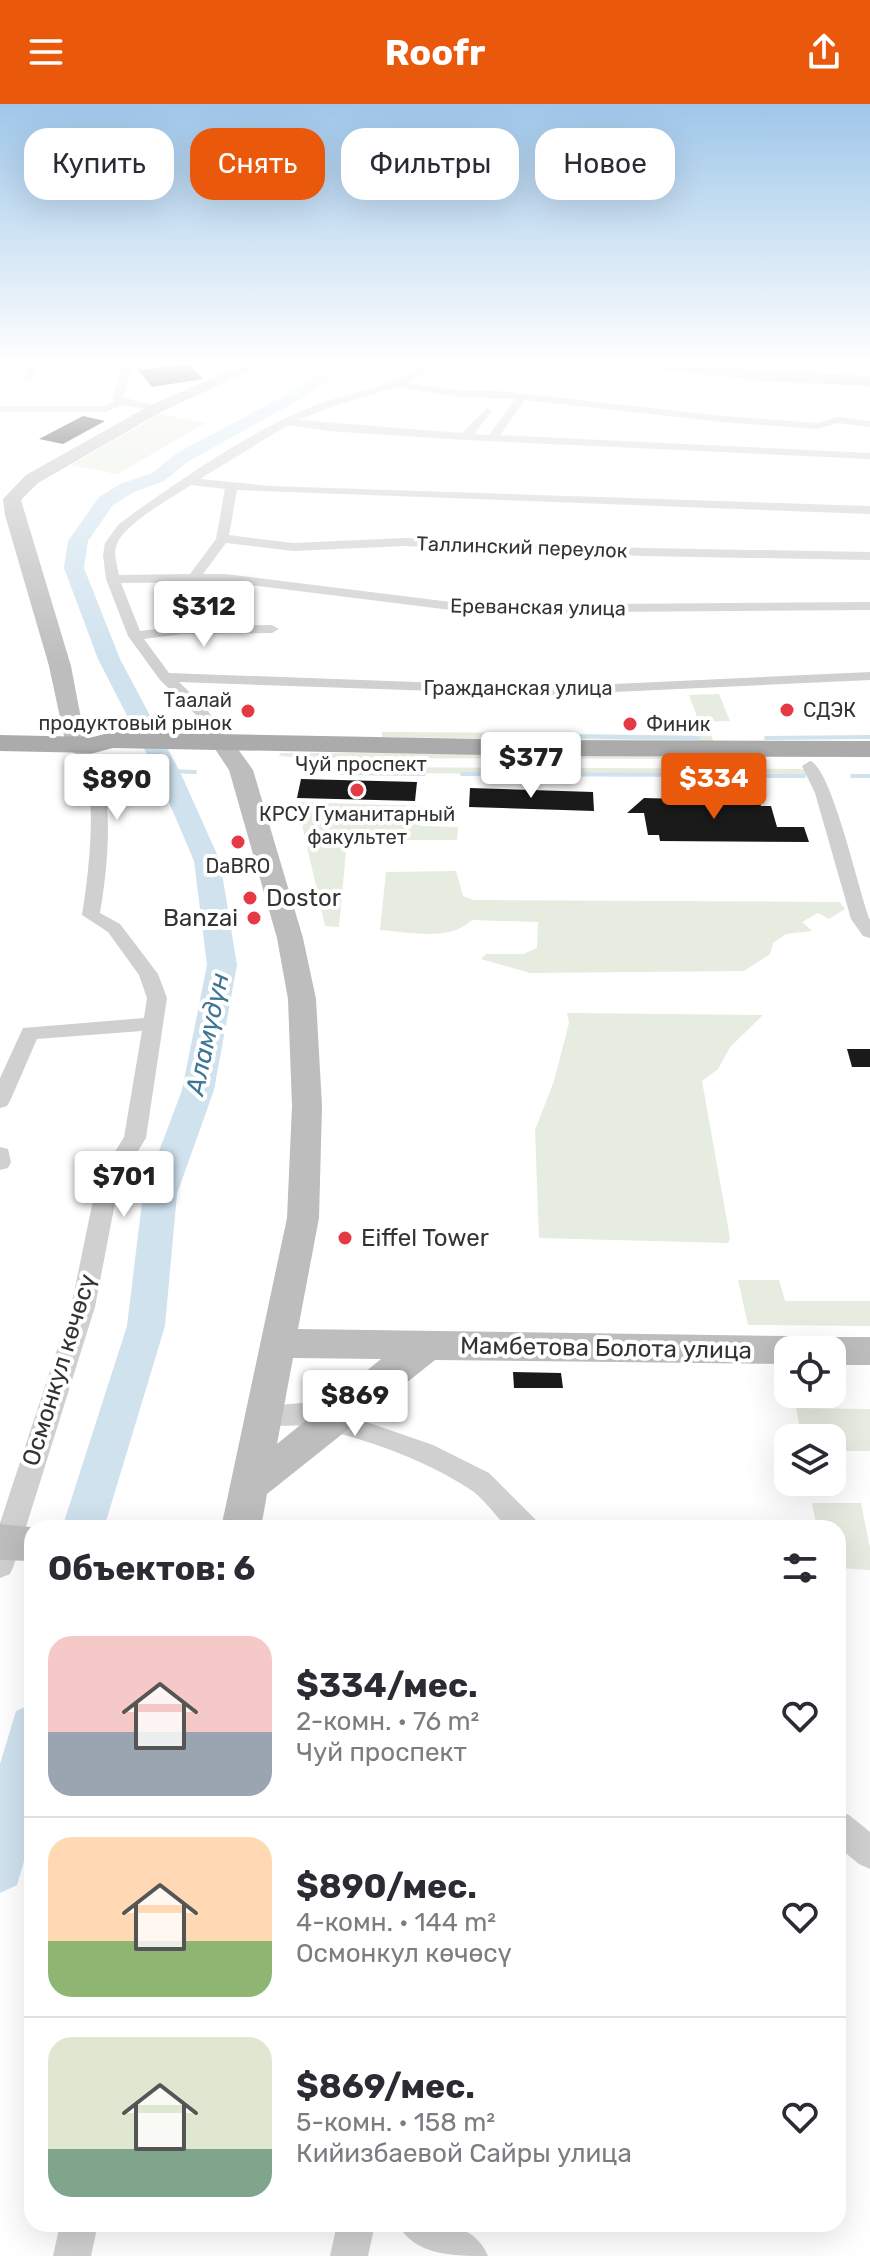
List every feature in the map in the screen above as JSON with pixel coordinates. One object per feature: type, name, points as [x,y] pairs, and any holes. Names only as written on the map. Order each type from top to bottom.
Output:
[{"type":"main road","name":"Чуй проспект","points":[[0,743],[227,750],[870,749]]},
{"type":"main road","name":"Чуй проспект","points":[[227,750],[271,763],[870,766]]},
{"type":"street","name":"Осмонкул көчөсү","points":[[10,1547],[83,1307],[108,1181],[135,1138],[157,998],[148,974],[114,928],[91,915],[97,889],[96,790],[92,765],[98,746],[73,723],[60,666],[14,515],[6,499],[57,464]]},
{"type":"street","points":[[216,464],[188,481],[117,535],[109,555],[113,579],[135,636],[165,677],[201,711],[241,770],[290,938],[302,999],[307,1106],[303,1218],[243,1520]]},
{"type":"street","points":[[188,481],[232,486],[870,510]]},
{"type":"street","points":[[194,578],[222,539],[232,486]]},
{"type":"street","name":"Таллинский переулок","points":[[222,539],[236,538],[293,547],[404,542],[643,552],[870,556]]},
{"type":"street","name":"Ереванская улица","points":[[113,579],[225,578],[475,609],[870,606]]},
{"type":"street","points":[[135,636],[183,630],[272,629]]},
{"type":"street","name":"Гражданская улица","points":[[165,677],[550,691],[870,676]]},
{"type":"street","points":[[810,766],[823,793],[860,919],[870,932]]},
{"type":"street","points":[[0,1101],[30,1033],[153,1024]]},
{"type":"street","points":[[0,1155],[0,1162]]},
{"type":"street","name":"Мамбетова Болота улица","points":[[280,1343],[774,1350]]},
{"type":"street","points":[[251,1484],[290,1458],[329,1420],[390,1369],[429,1345]]},
{"type":"street","points":[[846,1351],[870,1351]]},
{"type":"street","points":[[266,1415],[301,1414],[329,1420],[424,1453],[480,1481],[517,1520]]},
{"type":"street","points":[[846,1833],[870,1853]]},
{"type":"street","points":[[72,2256],[77,2232]]},
{"type":"street","points":[[349,2256],[354,2232]]},
{"type":"street","points":[[430,2232],[469,2256]]},
{"type":"shaded area","points":[[72,464],[134,464],[117,474]]},
{"type":"shaded area","points":[[719,694],[730,721],[699,722],[689,695]]},
{"type":"shaded area","points":[[382,732],[535,733],[536,739],[382,737]]},
{"type":"shaded area","points":[[558,734],[712,736],[713,741],[562,739]]},
{"type":"shaded area","points":[[280,753],[727,754],[728,759],[305,758],[279,756]]},
{"type":"shaded area","points":[[328,767],[804,769],[808,775],[344,773],[318,770]]},
{"type":"shaded area","points":[[297,802],[422,806],[421,826],[458,827],[457,840],[347,840],[339,927],[325,926]]},
{"type":"shaded area","points":[[456,871],[463,896],[474,900],[840,902],[845,909],[829,919],[818,913],[802,922],[812,931],[786,934],[773,943],[770,954],[744,971],[530,973],[481,959],[486,954],[523,954],[537,948],[538,922],[472,920],[452,931],[429,934],[380,930],[386,872]]},
{"type":"shaded area","points":[[567,1013],[763,1015],[730,1047],[718,1069],[702,1081],[730,1238],[728,1243],[539,1238],[535,1130],[554,1081],[569,1023]]},
{"type":"shaded area","points":[[738,1280],[779,1280],[785,1301],[870,1301],[870,1326],[748,1325]]},
{"type":"shaded area","points":[[796,1408],[870,1409],[870,1451],[846,1451],[846,1424],[799,1424]]},
{"type":"shaded area","points":[[812,1503],[861,1503],[870,1548],[870,1570],[846,1568],[846,1520],[815,1520]]},
{"type":"building","name":"КРСУ Гуманитарный факультет","points":[[301,779],[417,782],[415,801],[297,798]]},
{"type":"building","points":[[470,788],[593,792],[594,811],[469,807]]},
{"type":"building","points":[[644,798],[759,801],[761,806],[771,806],[777,827],[804,827],[809,842],[660,841],[659,835],[648,835],[644,813],[627,813]]},
{"type":"building","points":[[847,1049],[870,1049],[870,1067],[852,1067]]},
{"type":"building","points":[[513,1372],[561,1373],[563,1388],[514,1388]]},
{"type":"waterway","name":"Аламүдүн","points":[[85,1520],[146,1326],[160,1194],[198,1090],[222,965],[207,861],[169,774],[109,659],[74,568],[78,541],[106,501],[127,488],[158,477],[174,464]]},
{"type":"waterway","points":[[143,724],[171,727]]},
{"type":"waterway","points":[[564,736],[698,738]]},
{"type":"waterway","points":[[766,738],[870,737]]},
{"type":"waterway","points":[[168,771],[195,772]]},
{"type":"waterway","points":[[340,773],[424,774]]},
{"type":"waterway","points":[[462,774],[729,775]]},
{"type":"waterway","points":[[745,776],[804,776]]},
{"type":"waterway","points":[[852,776],[870,776]]},
{"type":"waterway","name":"Аламүдүн","points":[[0,1868],[24,1762]]},
{"type":"place","name":"СДЭК","points":[[787,710]]},
{"type":"place","name":"Таалай продуктовый рынок","points":[[248,711]]},
{"type":"place","name":"Финик","points":[[630,724]]},
{"type":"place","name":"КРСУ Гуманитарный факультет","points":[[357,790]]},
{"type":"place","name":"DaBRO","points":[[238,842]]},
{"type":"place","name":"Dostor","points":[[250,898]]},
{"type":"place","name":"Banzai","points":[[254,918]]},
{"type":"place","name":"Eiffel Tower","points":[[345,1238]]}]
